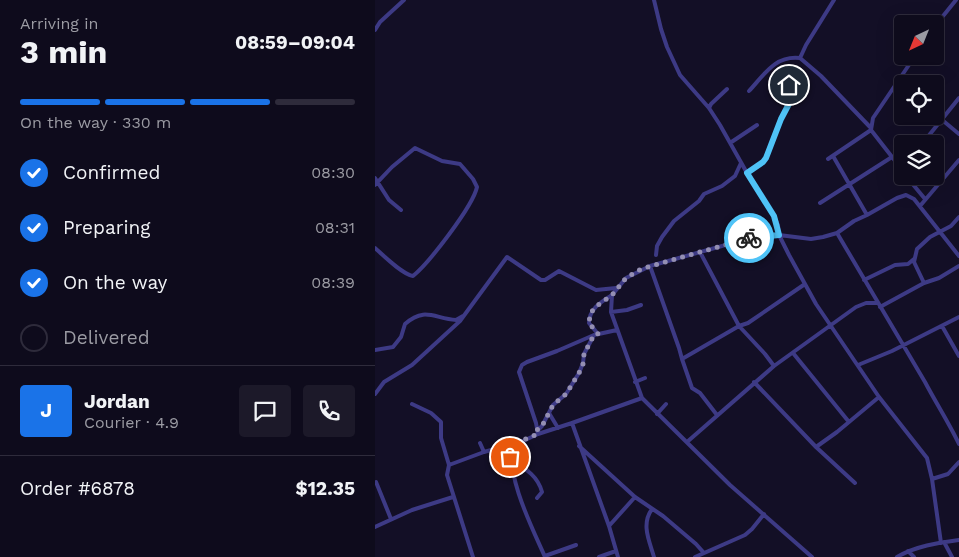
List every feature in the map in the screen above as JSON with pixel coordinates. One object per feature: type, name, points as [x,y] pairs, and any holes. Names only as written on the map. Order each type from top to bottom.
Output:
[{"type":"street","points":[[375,30],[404,0]]},
{"type":"street","points":[[800,58],[834,0]]},
{"type":"street","points":[[944,15],[956,0]]},
{"type":"street","points":[[656,1],[667,47],[680,75],[709,108],[774,216],[779,235],[805,284],[830,325],[879,397],[927,458],[943,542],[952,557]]},
{"type":"street","points":[[749,91],[776,62],[789,58],[800,58],[813,68],[870,128],[892,157],[820,203]]},
{"type":"street","points":[[828,159],[870,128],[873,118],[909,65]]},
{"type":"street","points":[[747,173],[766,158],[781,119],[791,100],[789,85],[782,73]]},
{"type":"street","points":[[709,108],[727,89]]},
{"type":"street","points":[[944,116],[959,98]]},
{"type":"street","points":[[944,122],[959,134]]},
{"type":"street","points":[[730,143],[757,125]]},
{"type":"street","points":[[929,135],[936,125]]},
{"type":"street","points":[[375,248],[409,276],[413,276],[442,244],[472,200],[477,187],[473,179],[460,164],[442,161],[415,148],[391,167],[377,184]]},
{"type":"street","points":[[833,156],[867,215]]},
{"type":"street","points":[[920,206],[959,160]]},
{"type":"street","points":[[656,255],[657,246],[674,221],[699,202],[704,194],[722,186],[735,176],[741,164]]},
{"type":"street","points":[[375,178],[377,184],[389,200],[401,210]]},
{"type":"street","points":[[913,185],[925,199]]},
{"type":"street","points":[[812,557],[730,485],[642,398],[611,312],[612,295],[626,278],[650,266],[758,236],[779,235],[811,239],[823,237],[837,232],[854,221],[906,195],[915,199],[959,256]]},
{"type":"street","points":[[865,280],[895,265],[908,264],[914,259],[917,248],[923,242],[939,231],[951,226],[959,217]]},
{"type":"street","points":[[837,232],[951,427],[959,444]]},
{"type":"street","points":[[700,252],[739,326],[774,366]]},
{"type":"street","points":[[375,394],[384,382],[411,365],[453,329],[507,258],[541,280],[545,280],[559,271],[596,290],[616,288]]},
{"type":"street","points":[[914,259],[924,283]]},
{"type":"street","points":[[650,266],[692,388],[700,394],[717,415]]},
{"type":"street","points":[[687,442],[754,382],[830,325],[861,305],[879,305],[924,283],[939,278],[959,266]]},
{"type":"street","points":[[682,359],[739,326],[749,323],[805,284]]},
{"type":"street","points":[[596,335],[589,323],[590,315],[597,305],[612,295]]},
{"type":"street","points":[[611,312],[627,310],[641,305]]},
{"type":"street","points":[[375,350],[393,347],[401,337],[405,324],[421,314],[431,314],[456,320],[465,315]]},
{"type":"street","points":[[858,365],[870,361],[959,317]]},
{"type":"street","points":[[943,326],[959,356]]},
{"type":"street","points":[[538,432],[519,372],[522,365],[596,335],[617,330]]},
{"type":"street","points":[[538,432],[553,405],[566,394],[579,373],[583,364],[584,354],[596,335]]},
{"type":"street","points":[[793,353],[849,422]]},
{"type":"street","points":[[635,382],[645,378]]},
{"type":"street","points":[[754,382],[855,483]]},
{"type":"street","points":[[816,446],[879,397]]},
{"type":"street","points":[[449,465],[513,444],[538,432],[559,428],[642,398]]},
{"type":"street","points":[[412,404],[431,413],[441,422],[441,438],[449,465],[447,475],[473,557]]},
{"type":"street","points":[[657,414],[666,404]]},
{"type":"street","points":[[549,413],[559,428]]},
{"type":"street","points":[[572,423],[609,526],[618,557]]},
{"type":"street","points":[[480,443],[484,452]]},
{"type":"street","points":[[513,444],[510,457],[512,467],[535,536],[545,556],[575,545]]},
{"type":"street","points":[[579,446],[635,497],[696,544],[704,553]]},
{"type":"street","points":[[932,479],[948,474],[959,462]]},
{"type":"street","points":[[512,467],[519,466],[539,484],[542,492],[537,498]]},
{"type":"street","points":[[377,482],[391,519]]},
{"type":"street","points":[[375,527],[391,519],[453,497]]},
{"type":"street","points":[[609,526],[635,497]]},
{"type":"street","points":[[652,509],[647,516],[646,525],[654,557]]},
{"type":"street","points":[[695,557],[745,536],[764,514]]},
{"type":"street","points":[[897,557],[908,551],[959,540]]},
{"type":"street","points":[[599,557],[616,551]]},
{"type":"street","points":[[908,551],[914,557]]},
{"type":"way so far","points":[[510,457],[513,444],[538,434],[537,430],[542,426],[553,405],[566,394],[579,373],[583,364],[583,356],[594,335],[598,334],[589,323],[590,315],[597,305],[612,295],[618,285],[641,269],[749,238]]},
{"type":"route","points":[[749,238],[779,235],[778,225],[774,216],[747,173],[766,158],[781,119],[791,100],[789,85]]}]
